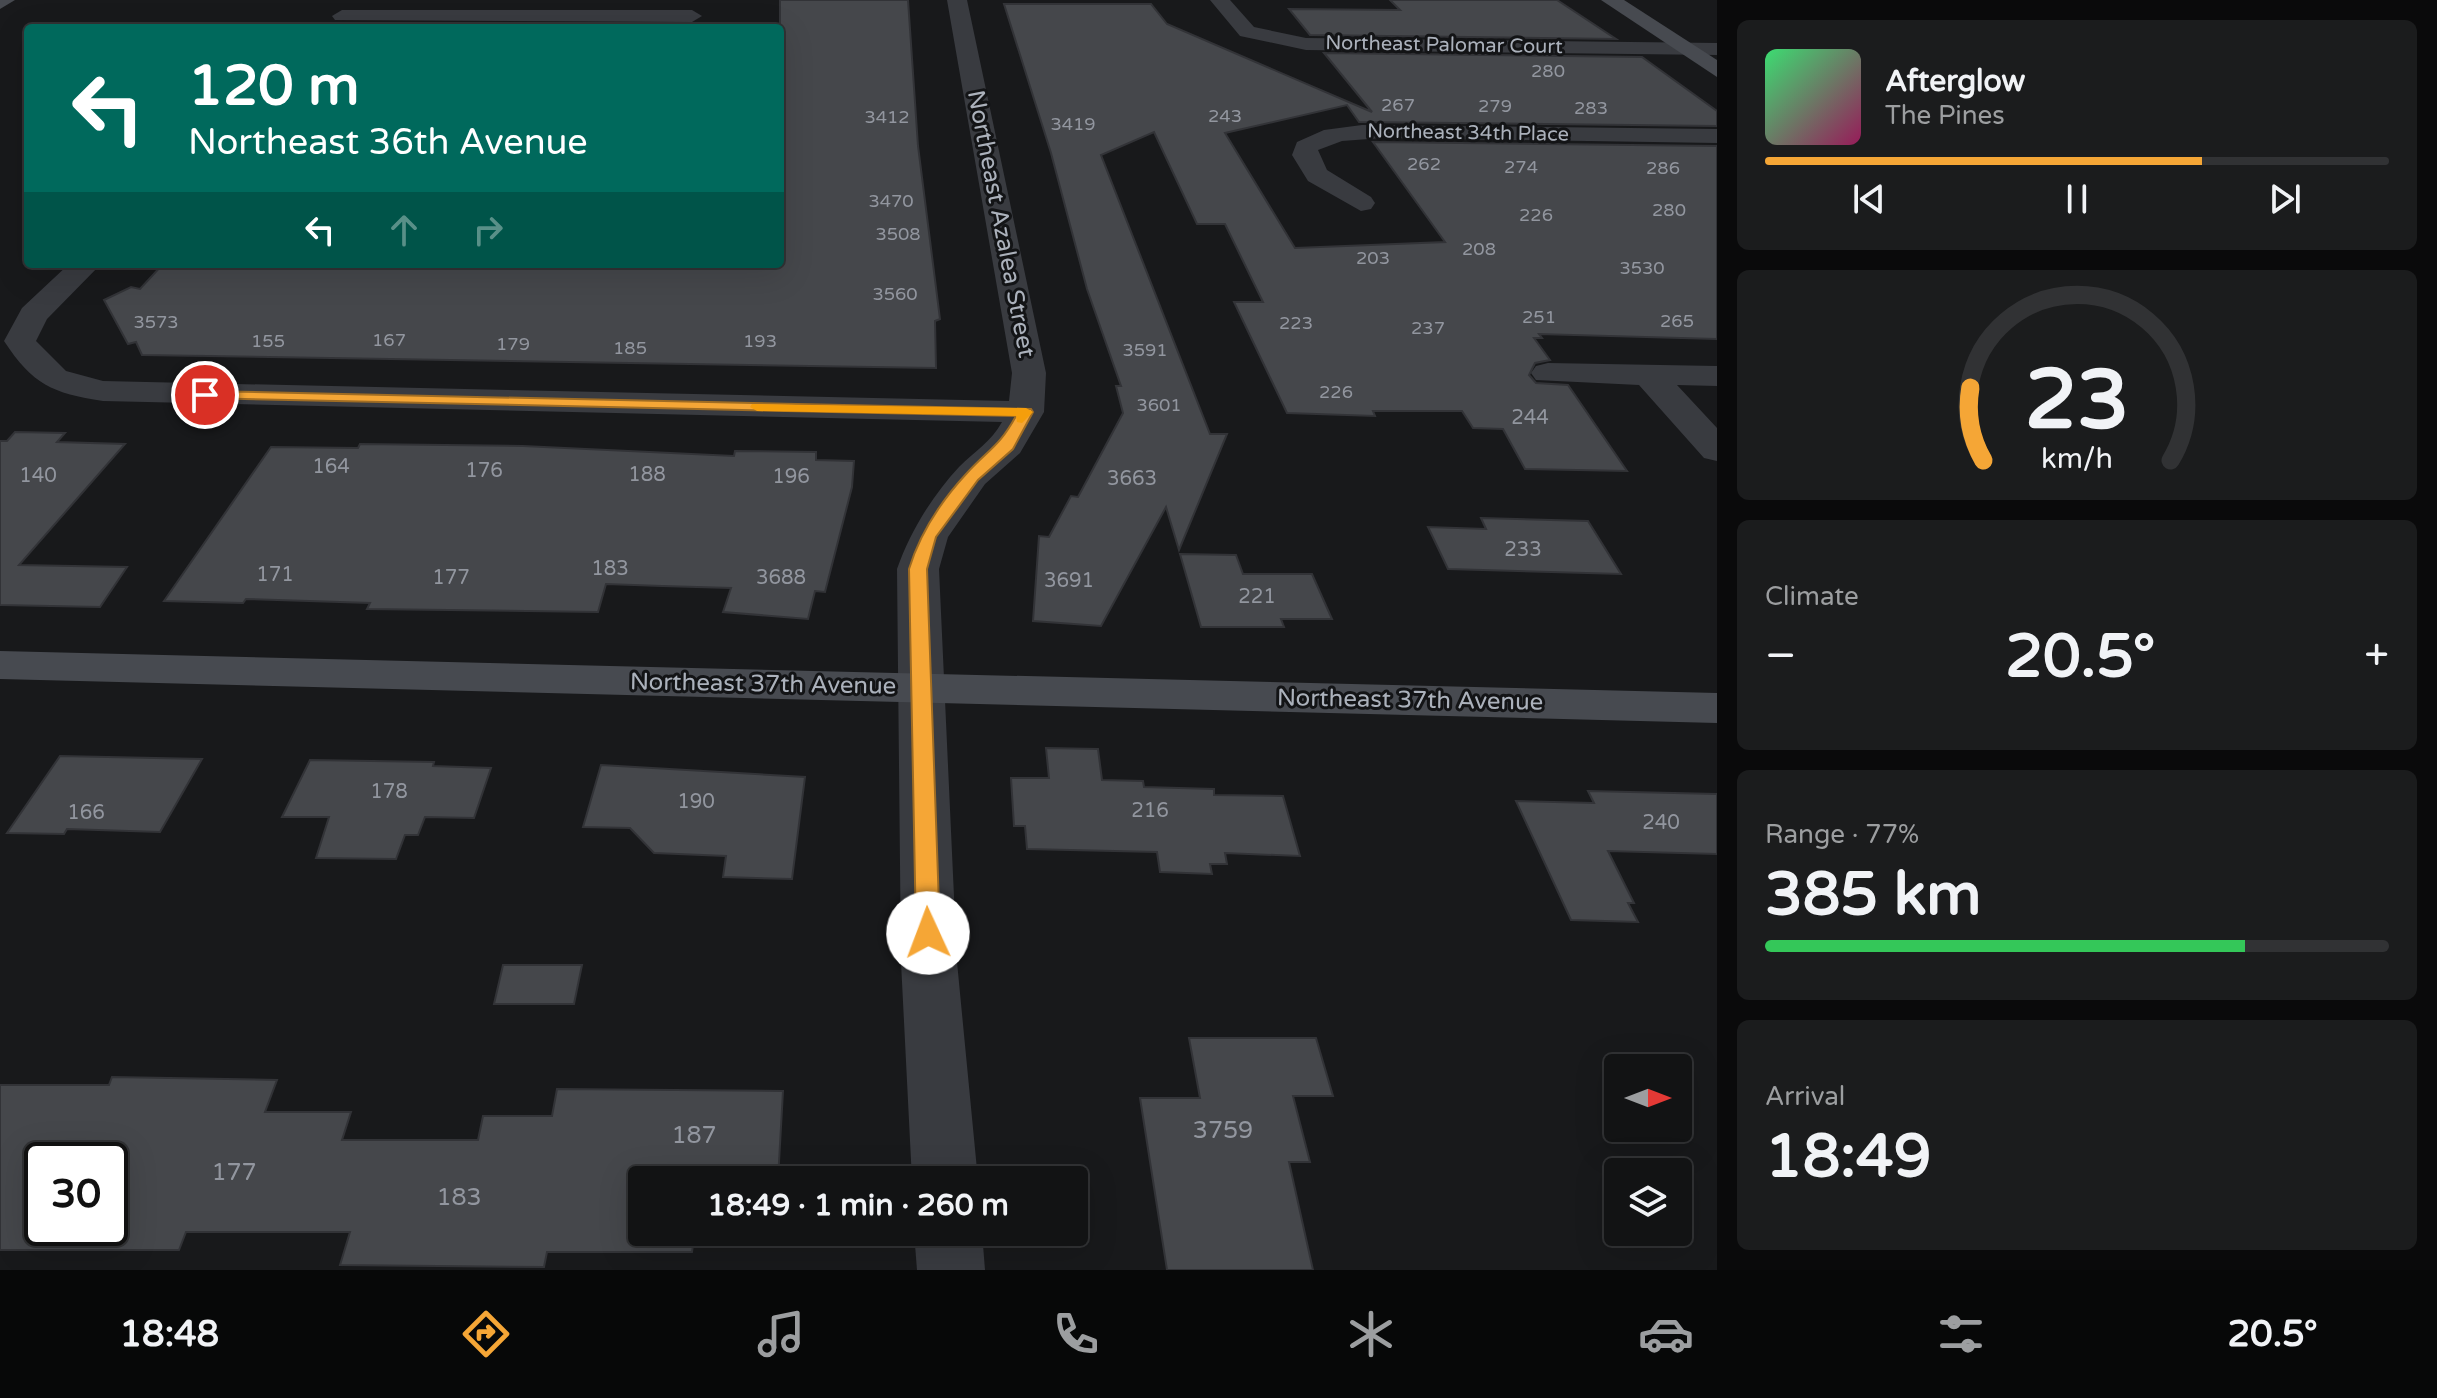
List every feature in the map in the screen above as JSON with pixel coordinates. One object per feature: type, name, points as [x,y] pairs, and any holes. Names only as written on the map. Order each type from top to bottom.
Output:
[{"type":"street","points":[[336,22],[363,0]]},
{"type":"street","name":"Northeast Azalea Street","points":[[944,1166],[929,962],[918,569],[928,537],[972,476],[1007,445],[1026,412],[1029,373],[957,0]]},
{"type":"street","name":"Northeast Palomar Court","points":[[1220,0],[1247,32],[1306,44],[1717,49]]},
{"type":"street","points":[[1611,0],[1717,70]]},
{"type":"street","points":[[336,22],[692,16]]},
{"type":"street","name":"Northeast 34th Place","points":[[1361,203],[1317,175],[1305,155],[1306,147],[1319,138],[1348,132],[1382,131],[1717,136]]},
{"type":"street","points":[[82,268],[33,315],[20,341],[37,368],[68,385],[159,394],[1026,412]]},
{"type":"street","points":[[1548,373],[1717,376]]},
{"type":"street","points":[[1649,375],[1717,450]]},
{"type":"street","name":"Northeast 37th Avenue","points":[[0,665],[1717,708]]},
{"type":"street","points":[[949,1246],[951,1270]]},
{"type":"building","points":[[780,0],[908,0],[918,146],[940,319],[935,321],[936,368],[142,355],[136,342],[128,344],[104,300],[131,287],[140,289],[159,268],[784,268],[784,24],[780,24]]},
{"type":"building","points":[[1390,0],[1557,0],[1616,39],[1310,35],[1289,9],[1400,10]]},
{"type":"building","points":[[1004,4],[1151,4],[1167,24],[1372,112],[1324,53],[1642,57],[1717,111],[1717,126],[1359,122],[1347,105],[1225,133],[1295,248],[1445,242],[1373,142],[1717,146],[1717,339],[1539,334],[1542,338],[1534,338],[1550,360],[1535,363],[1529,375],[1536,383],[1568,385],[1627,471],[1525,469],[1503,429],[1473,428],[1462,411],[1373,411],[1375,416],[1287,413],[1234,302],[1263,302],[1225,224],[1197,224],[1154,132],[1101,155],[1210,434],[1227,434],[1179,550],[1166,507],[1101,626],[1033,621],[1039,536],[1049,537],[1071,496],[1078,497],[1123,413],[1116,386],[1121,386],[1087,289],[1051,153]]},
{"type":"building","points":[[15,432],[65,433],[57,442],[125,444],[19,565],[127,567],[100,607],[0,605],[0,441],[7,441]]},
{"type":"building","points":[[360,444],[523,446],[734,456],[735,451],[816,452],[816,460],[854,461],[852,487],[825,592],[815,591],[808,619],[723,612],[731,588],[606,584],[598,612],[367,609],[370,603],[246,599],[243,603],[164,601],[271,447],[358,448]]},
{"type":"building","points":[[1481,518],[1588,521],[1621,574],[1448,569],[1428,527],[1486,529]]},
{"type":"building","points":[[1180,554],[1236,555],[1243,574],[1312,574],[1332,619],[1281,619],[1284,627],[1201,627]]},
{"type":"building","points":[[1046,748],[1098,749],[1102,780],[1143,781],[1144,787],[1214,789],[1214,795],[1283,796],[1300,856],[1225,853],[1227,864],[1210,864],[1212,874],[1160,872],[1157,852],[1027,849],[1025,826],[1014,826],[1011,778],[1049,778]]},
{"type":"building","points":[[60,756],[202,759],[160,832],[67,829],[64,834],[7,833]]},
{"type":"building","points":[[310,760],[434,762],[433,766],[491,768],[474,818],[425,817],[418,835],[405,835],[396,859],[316,858],[329,817],[282,817]]},
{"type":"building","points":[[601,765],[805,777],[792,879],[723,877],[726,856],[654,853],[630,828],[583,827]]},
{"type":"building","points":[[1588,791],[1717,794],[1717,854],[1608,851],[1634,903],[1628,903],[1638,922],[1571,920],[1516,801],[1594,803]]},
{"type":"building","points":[[503,965],[582,965],[574,1004],[494,1004]]},
{"type":"building","points":[[1189,1038],[1316,1038],[1333,1096],[1293,1096],[1310,1162],[1289,1162],[1313,1270],[1167,1270],[1140,1098],[1200,1098]]},
{"type":"building","points":[[112,1077],[277,1080],[265,1112],[351,1112],[342,1140],[478,1140],[483,1116],[552,1116],[557,1089],[783,1091],[779,1166],[628,1166],[628,1246],[693,1246],[692,1252],[547,1252],[544,1267],[340,1265],[350,1232],[186,1232],[179,1250],[0,1250],[0,1085],[109,1085]]},
{"type":"slow traffic","points":[[757,407],[1026,412],[1022,418]]},
{"type":"route","points":[[205,395],[1026,412],[1007,445],[972,476],[928,537],[918,569],[928,933]]}]
